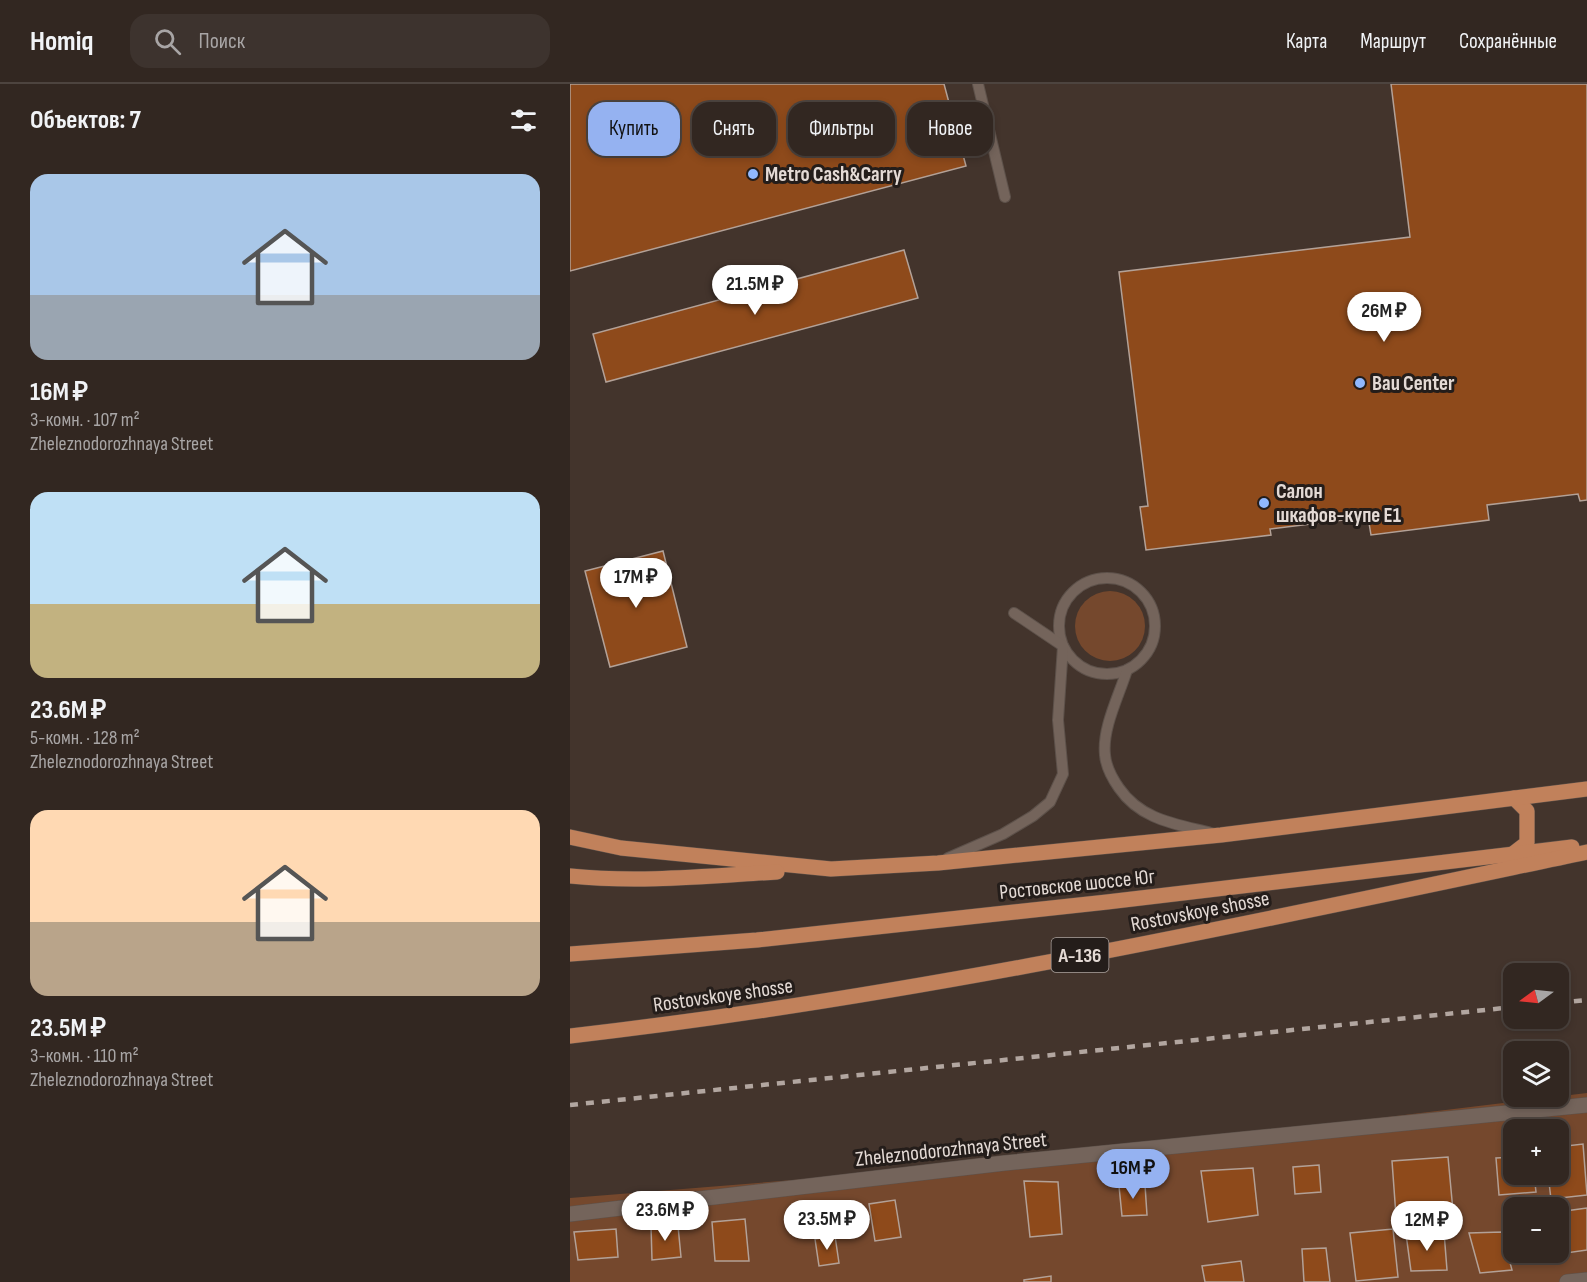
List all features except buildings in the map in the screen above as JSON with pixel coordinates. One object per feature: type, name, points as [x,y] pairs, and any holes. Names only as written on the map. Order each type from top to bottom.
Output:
[{"type":"main road","points":[[570,876],[611,880],[664,879],[938,863],[1221,835],[1587,789]]},
{"type":"main road","points":[[1514,798],[1527,811],[1528,828],[1527,843],[1514,853]]},
{"type":"main road","points":[[570,837],[621,848],[831,869]]},
{"type":"main road","name":"Ростовское шоссе Юг","points":[[570,954],[757,940],[1107,902],[1587,845]]},
{"type":"main road","name":"Rostovskoye shosse","points":[[570,1036],[830,1001],[1228,928],[1587,852]]},
{"type":"street","name":"Zheleznodorozhnaya Street","points":[[570,1214],[1005,1163],[1587,1105]]},
{"type":"street","points":[[1567,1282],[1587,1280]]},
{"type":"lane","points":[[978,84],[1005,197]]},
{"type":"lane","points":[[938,863],[1003,834],[1033,816],[1050,802],[1063,774],[1058,720],[1063,646],[1059,621],[1065,603],[1077,588],[1100,578],[1127,582],[1139,589],[1148,600],[1154,612],[1156,626],[1148,653],[1127,670],[1112,674],[1090,671],[1071,658],[1063,646],[1014,613]]},
{"type":"lane","points":[[1127,670],[1107,734],[1105,755],[1110,776],[1126,799],[1144,814],[1221,835]]},
{"type":"shaded area","points":[[1110,591],[1123,594],[1135,601],[1142,613],[1145,626],[1142,639],[1135,651],[1123,658],[1110,661],[1097,658],[1085,651],[1078,639],[1075,626],[1078,613],[1085,601],[1097,594]]},
{"type":"shaded area","points":[[1587,1093],[1587,1282],[570,1282],[570,1198],[1005,1163],[1503,1103],[1503,1107],[1569,1107],[1569,1095]]},
{"type":"railway","points":[[1569,1002],[1587,1000]]},
{"type":"railway","points":[[570,1105],[1503,1008]]},
{"type":"place","name":"Metro Cash&Carry","points":[[753,174]]},
{"type":"place","name":"Bau Center","points":[[1360,383]]},
{"type":"place","name":"Салон шкафов-купе Е1","points":[[1264,503]]}]
